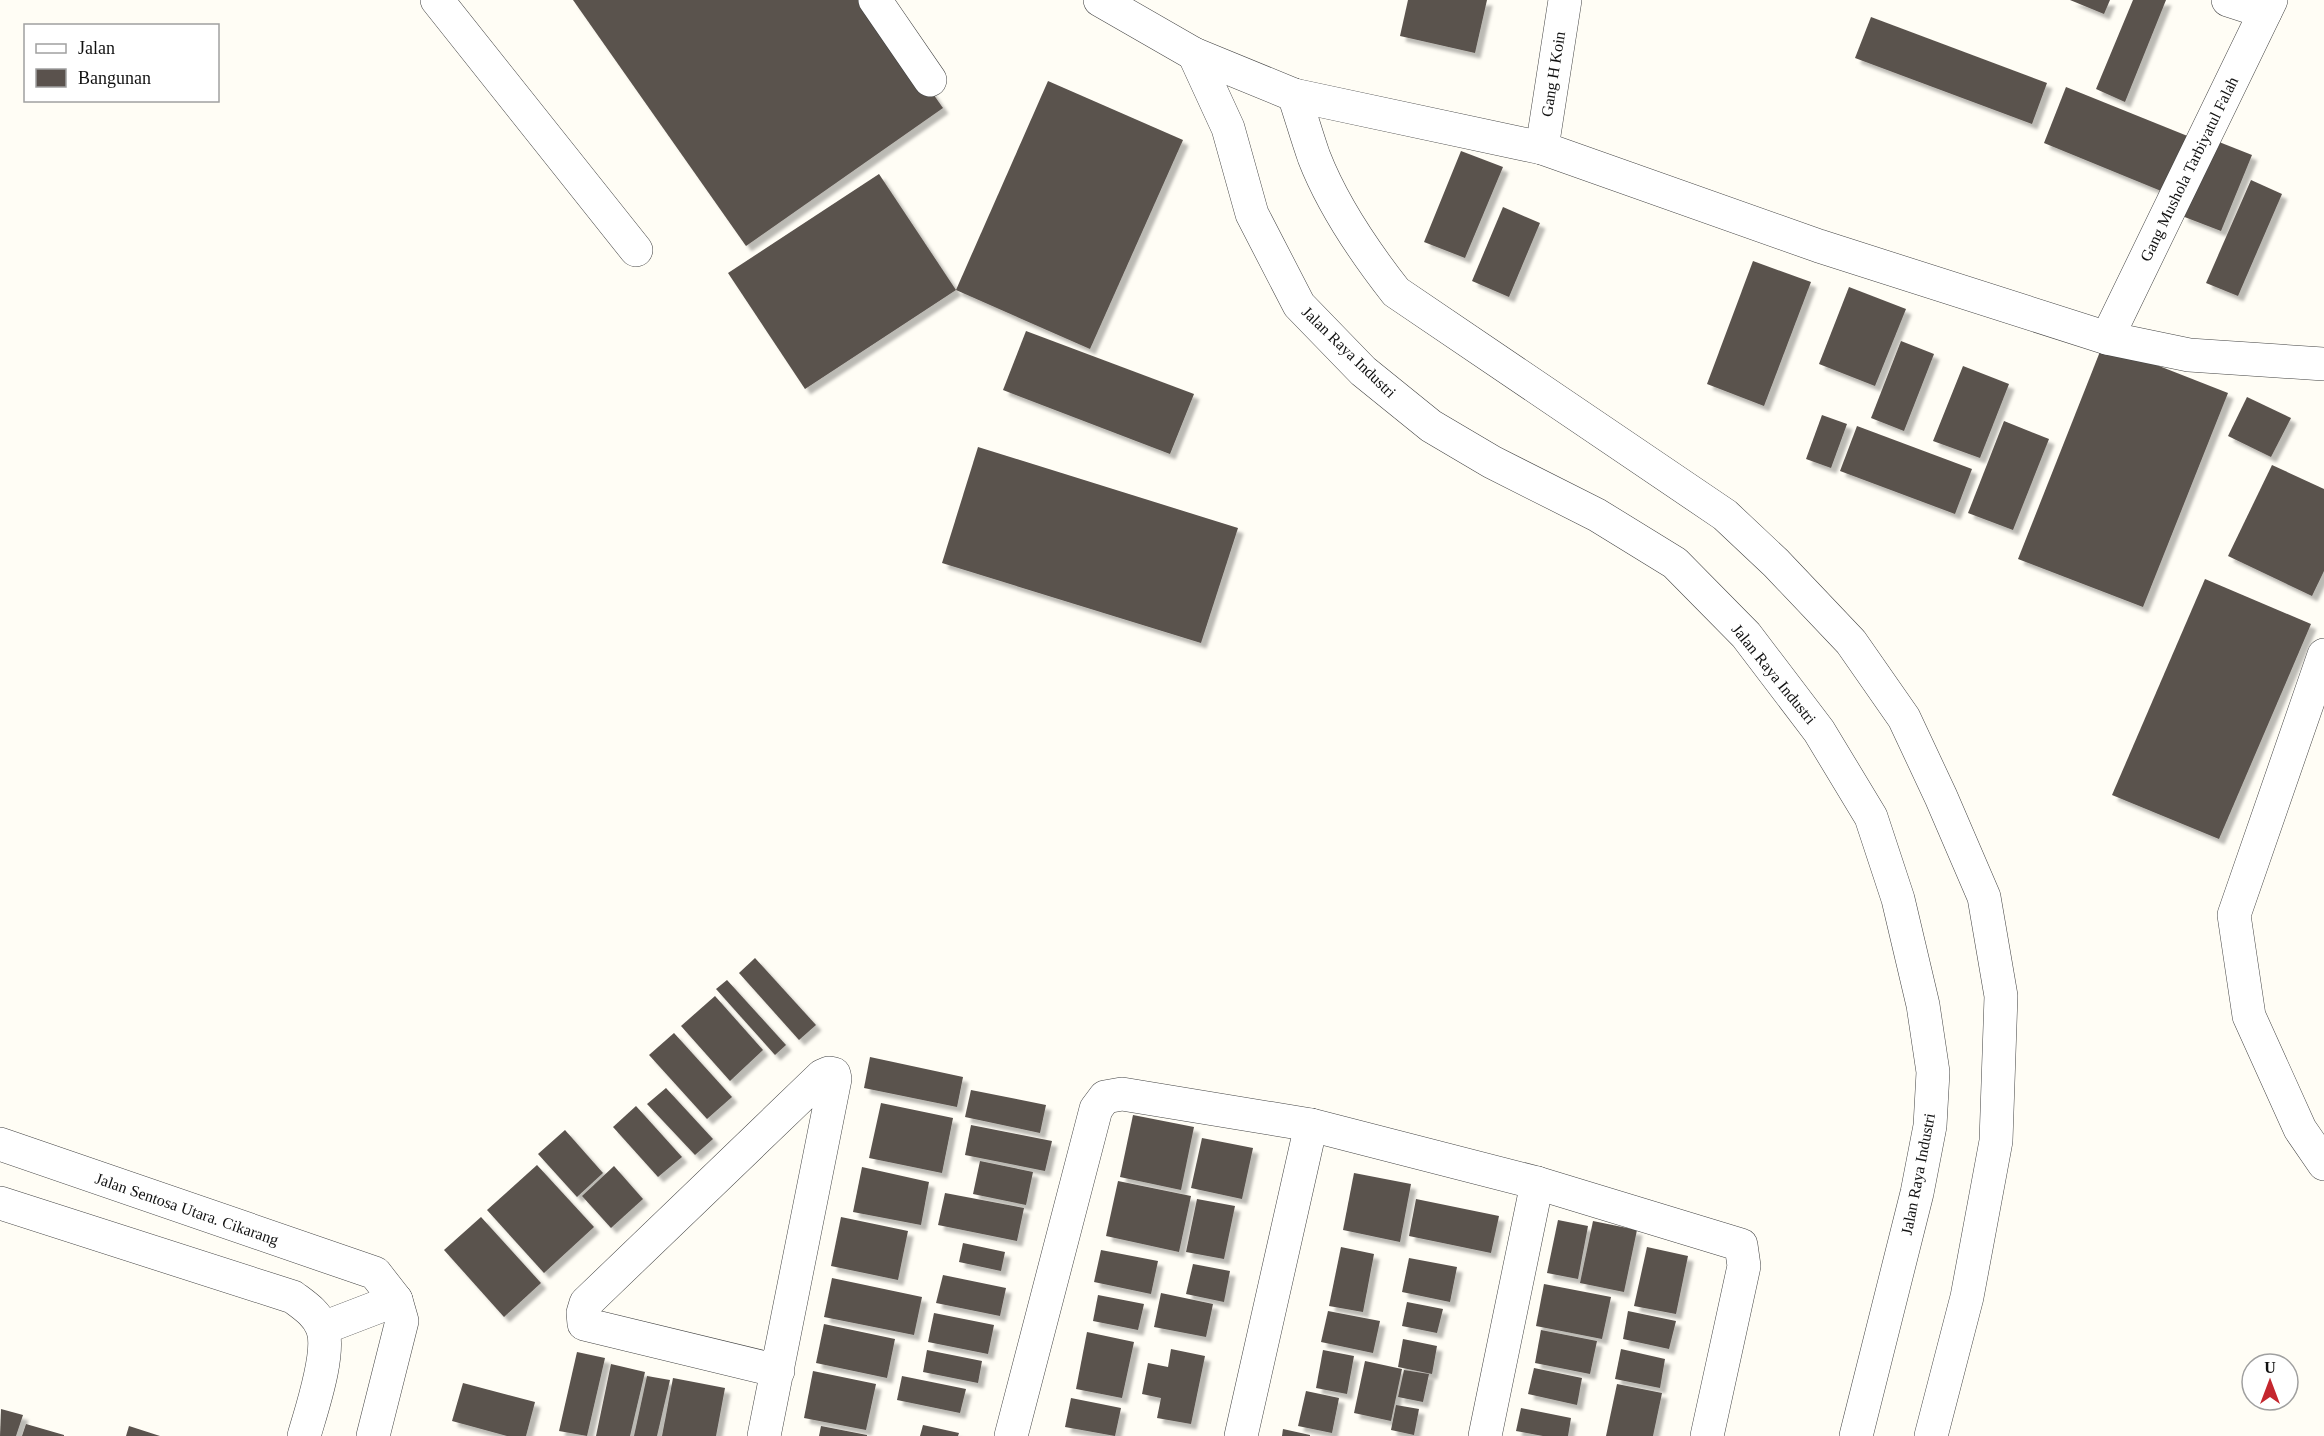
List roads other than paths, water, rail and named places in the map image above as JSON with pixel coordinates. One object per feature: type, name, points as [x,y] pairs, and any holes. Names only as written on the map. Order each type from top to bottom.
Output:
[{"type":"street","points":[[437,0],[636,250]]},
{"type":"street","points":[[874,0],[930,80]]},
{"type":"street","points":[[1100,0],[1194,54],[1294,95],[1542,148],[1819,246],[2107,338],[2189,356],[2321,356]]},
{"type":"street","name":"Gang H Koin","points":[[1542,148],[1565,0]]},
{"type":"street","points":[[2228,0],[2268,6]]},
{"type":"street","name":"Gang Mushola Tarbiyatul Falah","points":[[2107,338],[2268,6]]},
{"type":"street","name":"Jalan Raya Industri","points":[[1194,54],[1228,128],[1252,214],[1299,305],[1363,370],[1431,426],[1492,462],[1597,515],[1675,563],[1746,635],[1819,731],[1871,817],[1898,899],[1923,1005],[1933,1072],[1930,1126],[1917,1193],[1856,1436]]},
{"type":"street","points":[[1294,95],[1315,158],[1339,209],[1370,258],[1396,292],[1725,515],[1776,563],[1851,642],[1904,718],[1984,897],[2001,996],[1996,1141],[1967,1297],[1931,1436]]},
{"type":"street","points":[[2324,655],[2234,915],[2249,1016],[2300,1129],[2324,1164]]},
{"type":"street","points":[[764,1436],[778,1371],[835,1079],[834,1074],[829,1073],[822,1076],[586,1303],[583,1312],[584,1324],[778,1371]]},
{"type":"street","points":[[1011,1436],[1096,1110],[1104,1097],[1122,1094],[1311,1125],[1537,1183],[1741,1245],[1744,1266],[1707,1436]]},
{"type":"street","points":[[1241,1436],[1311,1125]]},
{"type":"street","name":"Jalan Sentosa Utara. Cikarang","points":[[0,1144],[375,1274],[396,1300]]},
{"type":"street","points":[[1485,1436],[1537,1183]]},
{"type":"street","points":[[0,1203],[293,1298],[311,1310],[323,1328],[324,1348],[322,1368],[304,1436]]},
{"type":"street","points":[[323,1328],[396,1300],[402,1322],[373,1436]]}]
